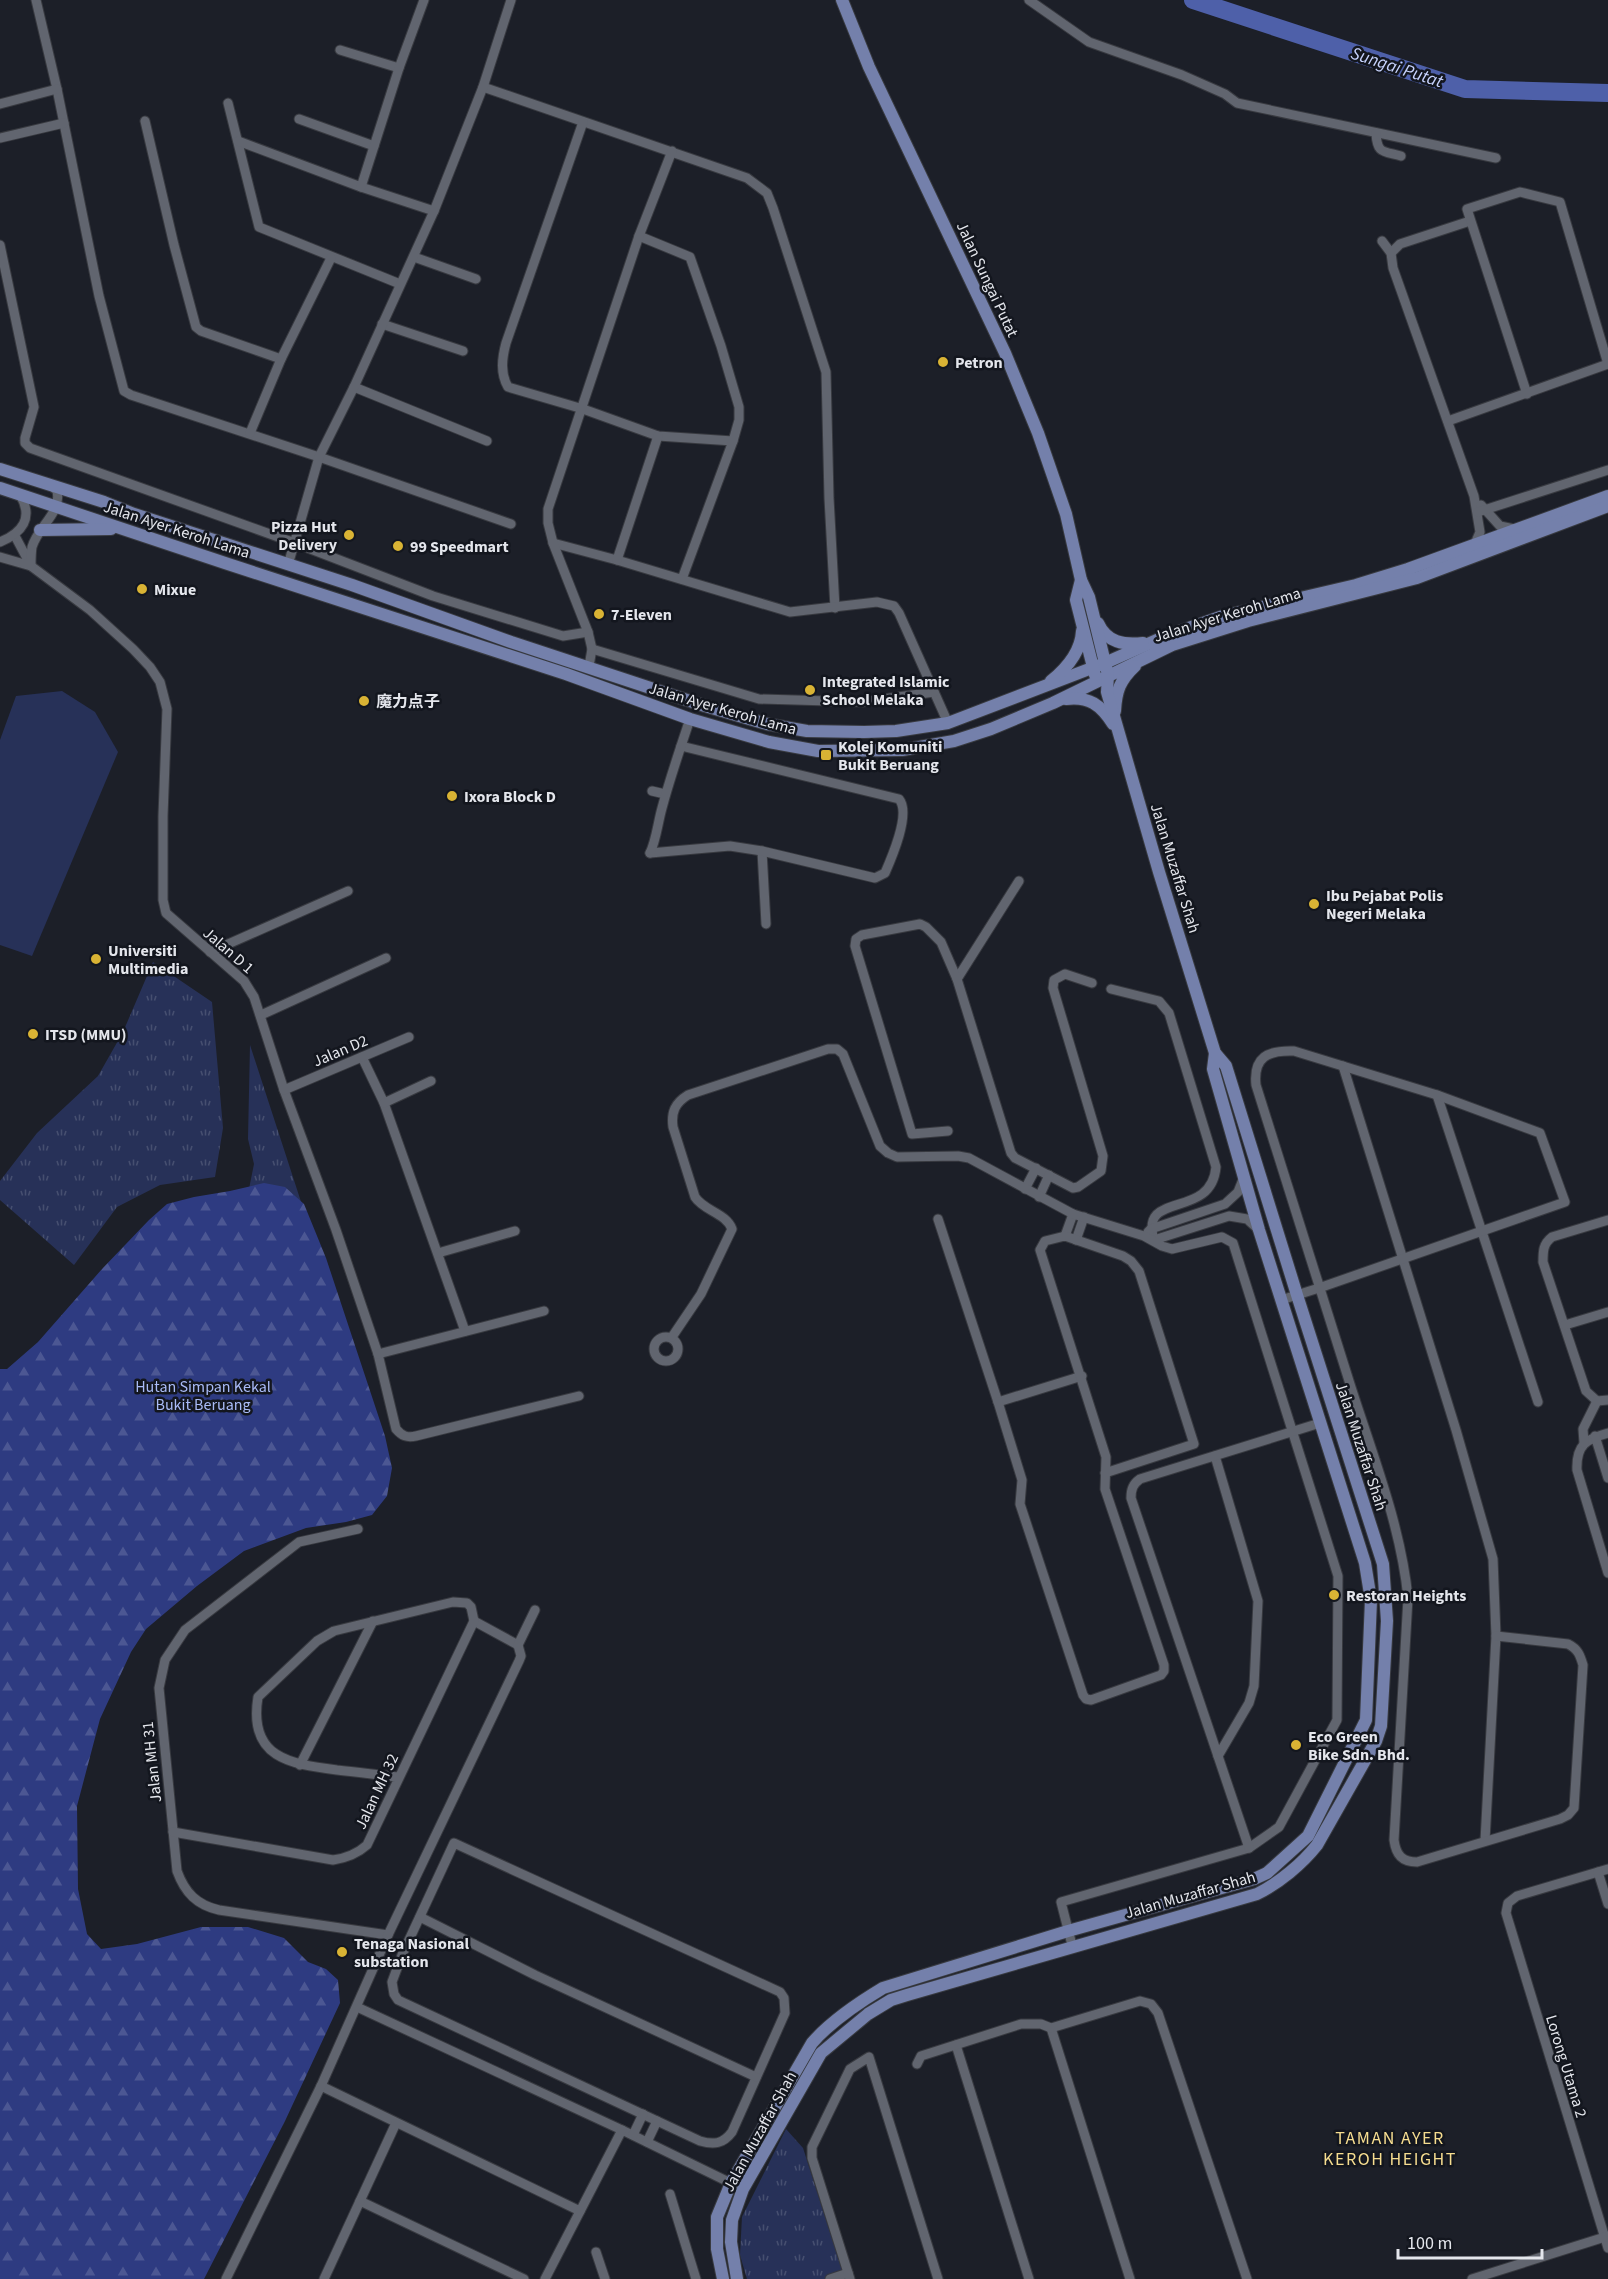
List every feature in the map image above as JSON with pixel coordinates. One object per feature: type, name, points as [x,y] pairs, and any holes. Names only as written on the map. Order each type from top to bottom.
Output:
[{"type":"main road","name":"Jalan Sungai Putat","points":[[842,0],[869,67],[1005,353],[1035,424],[1066,514],[1107,669]]},
{"type":"main road","name":"Jalan Ayer Keroh Lama","points":[[0,469],[352,585],[511,642],[767,724],[807,731],[897,731],[948,723],[1092,668],[1107,669]]},
{"type":"main road","name":"Jalan Ayer Keroh Lama","points":[[0,488],[566,674],[690,719],[769,742],[818,751],[902,750],[963,738],[991,729],[1053,703],[1096,681],[1107,669],[1223,616],[1356,585],[1408,569],[1608,496]]},
{"type":"main road","name":"Jalan Ayer Keroh Lama","points":[[1152,648],[1172,645],[1248,621],[1417,578],[1608,506]]},
{"type":"main road","points":[[40,530],[121,528]]},
{"type":"main road","points":[[225,563],[236,561],[268,571],[288,565],[293,578],[320,588],[337,599]]},
{"type":"main road","name":"Jalan Sungai Putat","points":[[1082,580],[1076,600],[1096,681]]},
{"type":"main road","points":[[1091,608],[1099,627],[1111,640],[1152,648]]},
{"type":"main road","points":[[1040,688],[1056,676],[1075,655],[1081,641],[1081,622]]},
{"type":"main road","points":[[1117,728],[1116,696],[1120,683],[1152,648]]},
{"type":"main road","name":"Jalan Muzaffar Shah","points":[[737,2279],[731,2242],[732,2220],[743,2189],[821,2053],[868,2014],[891,2000],[1257,1894],[1270,1887],[1310,1854],[1317,1845],[1376,1741],[1381,1726],[1387,1621],[1383,1564],[1226,1066],[1215,1053],[1117,728],[1107,692],[1107,669]]},
{"type":"main road","points":[[1096,681],[1107,692]]},
{"type":"main road","points":[[1053,703],[1069,699],[1088,699],[1103,711],[1117,728]]},
{"type":"main road","name":"Jalan Muzaffar Shah","points":[[723,2279],[716,2228],[717,2217],[730,2183],[819,2034],[863,2000],[883,1988],[1068,1931],[1254,1879],[1267,1873],[1308,1836],[1366,1720],[1371,1600],[1365,1563],[1259,1230],[1213,1069],[1215,1053]]},
{"type":"street","points":[[36,0],[57,89],[99,296],[124,391],[511,524]]},
{"type":"street","points":[[361,188],[399,68],[424,0]]},
{"type":"street","points":[[288,565],[319,457],[354,387],[434,212],[483,87],[511,0]]},
{"type":"street","points":[[1029,0],[1089,42],[1182,75],[1225,94],[1237,103],[1496,158]]},
{"type":"street","points":[[340,50],[399,68]]},
{"type":"street","points":[[483,87],[747,178],[767,193],[826,372],[829,498],[835,608]]},
{"type":"street","points":[[0,104],[57,89]]},
{"type":"street","points":[[228,103],[259,227],[400,284]]},
{"type":"street","points":[[299,119],[374,146]]},
{"type":"street","points":[[146,121],[174,245],[196,327],[201,332],[281,359]]},
{"type":"street","points":[[583,122],[506,343],[502,362],[504,380],[508,387],[583,409],[658,436],[733,441]]},
{"type":"street","points":[[0,138],[64,123]]},
{"type":"street","points":[[1376,133],[1376,145],[1380,150],[1401,156]]},
{"type":"street","points":[[238,141],[361,188],[434,212]]},
{"type":"street","points":[[589,666],[592,649],[588,632],[553,543],[548,523],[548,509],[639,236],[672,151]]},
{"type":"street","points":[[1448,421],[1527,394],[1608,364],[1560,202],[1520,192],[1467,209],[1527,394]]},
{"type":"street","points":[[1392,254],[1400,244],[1470,221]]},
{"type":"street","points":[[639,236],[690,256],[739,407],[739,420],[733,441],[682,579]]},
{"type":"street","points":[[1382,241],[1392,254],[1393,268],[1474,496],[1481,510],[1500,526],[1516,529]]},
{"type":"street","points":[[0,245],[34,407],[25,438],[25,443],[30,448],[296,543],[433,596],[563,636],[588,632]]},
{"type":"street","points":[[250,433],[281,359],[332,258]]},
{"type":"street","points":[[414,258],[476,279]]},
{"type":"street","points":[[0,296],[11,292]]},
{"type":"street","points":[[382,324],[464,351]]},
{"type":"street","points":[[354,387],[487,441]]},
{"type":"street","points":[[616,560],[658,436]]},
{"type":"street","points":[[1481,510],[1608,470]]},
{"type":"street","points":[[0,557],[31,566],[32,548],[40,530],[57,507],[57,490],[52,486]]},
{"type":"street","points":[[15,536],[26,513],[21,495]]},
{"type":"street","points":[[1474,546],[1480,532],[1481,510]]},
{"type":"street","points":[[0,542],[40,530]]},
{"type":"street","points":[[0,537],[15,536]]},
{"type":"street","name":"Jalan D 1","points":[[15,536],[31,566],[90,610],[133,649],[160,682],[167,709],[163,816],[164,906],[170,919],[244,981],[254,997],[284,1090],[336,1230],[378,1354],[396,1429],[401,1435],[416,1436],[579,1396]]},
{"type":"street","points":[[553,543],[790,612],[877,602],[894,606],[948,723]]},
{"type":"street","points":[[592,649],[759,699],[862,702],[934,692]]},
{"type":"street","points":[[681,746],[898,799],[902,803],[903,815],[896,845],[885,873],[879,878],[762,851],[730,846],[654,850],[655,832],[665,794],[681,746],[690,719]]},
{"type":"street","points":[[652,791],[665,794]]},
{"type":"street","points":[[762,851],[766,924]]},
{"type":"street","points":[[957,979],[1019,881]]},
{"type":"street","points":[[210,952],[348,891]]},
{"type":"street","points":[[948,1131],[912,1134],[855,946],[856,939],[862,934],[920,924],[941,942],[957,979],[1007,1146],[1015,1158],[1073,1188],[1101,1171],[1103,1156],[1053,988],[1054,980],[1065,974],[1092,983]]},
{"type":"street","points":[[261,1015],[386,958]]},
{"type":"street","points":[[1111,989],[1158,1001],[1169,1013],[1216,1167],[1213,1180],[1205,1193],[1193,1200],[1158,1212],[1147,1233]]},
{"type":"street","name":"Jalan D2","points":[[284,1090],[409,1037]]},
{"type":"street","points":[[672,1337],[701,1294],[732,1229],[726,1220],[699,1203],[695,1197],[671,1116],[678,1101],[688,1095],[828,1049],[837,1049],[843,1054],[880,1146],[888,1153],[897,1157],[958,1156],[969,1158],[1073,1214],[1147,1233],[1162,1246],[1172,1249],[1222,1237],[1233,1243],[1338,1576],[1337,1720],[1278,1827],[1249,1848],[1061,1902],[1072,1946]]},
{"type":"street","points":[[1281,1300],[1297,1296],[1319,1288],[1404,1258],[1483,1231],[1564,1202],[1540,1133],[1437,1095],[1294,1051],[1282,1051],[1262,1058],[1256,1065],[1256,1085],[1319,1288],[1370,1448],[1405,1567],[1408,1598],[1394,1840],[1395,1850],[1407,1862],[1417,1862],[1560,1819],[1574,1808],[1583,1665],[1580,1654],[1575,1647],[1568,1644],[1496,1636]]},
{"type":"street","points":[[362,1057],[384,1103],[465,1331]]},
{"type":"street","points":[[1343,1066],[1404,1258],[1490,1544],[1495,1574],[1496,1636],[1485,1841]]},
{"type":"street","points":[[384,1103],[431,1081]]},
{"type":"street","points":[[1437,1095],[1538,1402]]},
{"type":"street","points":[[1025,1189],[1036,1168]]},
{"type":"street","points":[[1039,1197],[1049,1175]]},
{"type":"street","points":[[1147,1233],[1225,1204],[1238,1192],[1244,1177]]},
{"type":"street","points":[[1065,1236],[1073,1214]]},
{"type":"street","points":[[1154,1240],[1229,1216],[1247,1219],[1259,1230]]},
{"type":"street","points":[[1076,1240],[1084,1217]]},
{"type":"street","points":[[938,1219],[1022,1480],[1020,1504],[1083,1695],[1086,1699],[1091,1700],[1161,1675],[1164,1665],[1105,1489],[1105,1473],[1106,1456],[1040,1250],[1045,1241],[1065,1236],[1123,1256],[1139,1270],[1194,1444],[1105,1473]]},
{"type":"street","points":[[1608,1220],[1552,1238],[1544,1247],[1543,1262],[1586,1391],[1597,1401],[1608,1400]]},
{"type":"street","points":[[438,1252],[515,1231]]},
{"type":"street","points":[[378,1354],[544,1311]]},
{"type":"street","points":[[1565,1325],[1608,1312]]},
{"type":"street","points":[[998,1402],[1082,1376]]},
{"type":"street","points":[[1584,1443],[1583,1429],[1597,1401]]},
{"type":"street","points":[[1249,1848],[1131,1498],[1133,1486],[1140,1479],[1320,1423]]},
{"type":"street","points":[[1608,1432],[1584,1443],[1579,1450],[1577,1470],[1608,1573]]},
{"type":"street","points":[[1595,1436],[1608,1478]]},
{"type":"street","points":[[1215,1456],[1258,1601],[1254,1686],[1249,1702],[1218,1756]]},
{"type":"street","name":"Jalan MH 31","points":[[358,1529],[318,1537],[293,1546],[185,1630],[165,1659],[159,1688],[177,1872],[196,1902],[207,1907],[388,1935]]},
{"type":"street","points":[[398,1777],[300,1765],[275,1754],[264,1742],[258,1729],[256,1711],[258,1697],[317,1641],[334,1631],[453,1602],[467,1603],[471,1607],[474,1621],[518,1645]]},
{"type":"street","points":[[226,2279],[321,2086],[388,1935],[521,1656],[518,1645],[535,1610]]},
{"type":"street","points":[[300,1765],[373,1621]]},
{"type":"street","name":"Jalan MH 32","points":[[173,1832],[333,1860],[345,1859],[358,1853],[367,1845],[474,1621]]},
{"type":"street","points":[[454,1843],[774,1989],[784,1998],[785,2013],[732,2132],[722,2142],[716,2144],[700,2141],[398,2000],[394,1994],[392,1982],[420,1917],[454,1843]]},
{"type":"street","points":[[1603,1871],[1608,1904]]},
{"type":"street","name":"Lorong Utama 2","points":[[1603,1871],[1516,1896],[1508,1903],[1506,1913],[1608,2248]]},
{"type":"street","points":[[420,1917],[535,1975],[756,2077]]},
{"type":"street","points":[[917,2064],[921,2056],[1021,2024],[1041,2024],[1051,2028],[1140,2001],[1151,2004],[1158,2013],[1247,2279]]},
{"type":"street","points":[[357,2007],[743,2189]]},
{"type":"street","points":[[1051,2028],[1130,2279]]},
{"type":"street","points":[[956,2045],[1029,2279]]},
{"type":"street","points":[[830,2279],[849,2276],[812,2157],[812,2147],[850,2068],[869,2057],[938,2279]]},
{"type":"street","points":[[321,2086],[580,2211]]},
{"type":"street","points":[[633,2136],[643,2114]]},
{"type":"street","points":[[647,2142],[657,2121]]},
{"type":"street","points":[[327,2278],[396,2123]]},
{"type":"street","points":[[545,2279],[622,2130]]},
{"type":"street","points":[[670,2194],[696,2279]]},
{"type":"street","points":[[360,2201],[524,2279]]},
{"type":"street","points":[[1472,2279],[1606,2237]]},
{"type":"street","points":[[596,2252],[605,2279]]},
{"type":"green space","points":[[62,691],[95,712],[118,752],[32,956],[0,945],[0,740],[16,696]]},
{"type":"green space","points":[[153,962],[212,1002],[223,1128],[215,1177],[160,1185],[117,1207],[74,1265],[0,1200],[0,1181],[37,1133],[98,1076],[123,1032]]},
{"type":"green space","points":[[250,1045],[317,1251],[249,1189],[254,1164],[248,1139]]},
{"type":"green space","name":"Hutan Simpan Kekal Bukit Beruang","points":[[264,1183],[285,1187],[304,1204],[326,1258],[385,1436],[392,1468],[387,1496],[372,1515],[346,1522],[306,1528],[244,1551],[197,1586],[146,1629],[131,1652],[100,1719],[77,1806],[78,1889],[87,1934],[101,1949],[137,1944],[201,1927],[248,1927],[284,1938],[308,1962],[326,1969],[338,1980],[340,2003],[285,2121],[204,2279],[0,2279],[0,1369],[7,1369],[38,1342],[102,1269],[167,1204]]},
{"type":"green space","points":[[786,2129],[803,2148],[843,2273],[824,2279],[747,2279],[740,2255],[742,2217]]},
{"type":"waterway","name":"Sungai Putat","points":[[1193,0],[1465,89],[1608,93]]},
{"type":"place","name":"Petron","points":[[943,362]]},
{"type":"place","name":"Pizza Hut Delivery","points":[[349,535]]},
{"type":"place","name":"99 Speedmart","points":[[398,546]]},
{"type":"place","name":"Mixue","points":[[142,589]]},
{"type":"place","name":"7-Eleven","points":[[599,614]]},
{"type":"place","name":"Integrated Islamic School Melaka","points":[[810,690]]},
{"type":"place","name":"魔力点子","points":[[364,701]]},
{"type":"place","name":"Kolej Komuniti Bukit Beruang","points":[[826,755]]},
{"type":"place","name":"Ixora Block D","points":[[452,796]]},
{"type":"place","name":"Ibu Pejabat Polis Negeri Melaka","points":[[1314,904]]},
{"type":"place","name":"Universiti Multimedia","points":[[96,959]]},
{"type":"place","name":"ITSD (MMU)","points":[[33,1034]]},
{"type":"place","name":"Restoran Heights","points":[[1334,1595]]},
{"type":"place","name":"Eco Green Bike Sdn. Bhd.","points":[[1296,1745]]},
{"type":"place","name":"Tenaga Nasional substation","points":[[342,1952]]},
{"type":"district","name":"TAMAN AYER KEROH HEIGHT","points":[[1390,2148]]}]
